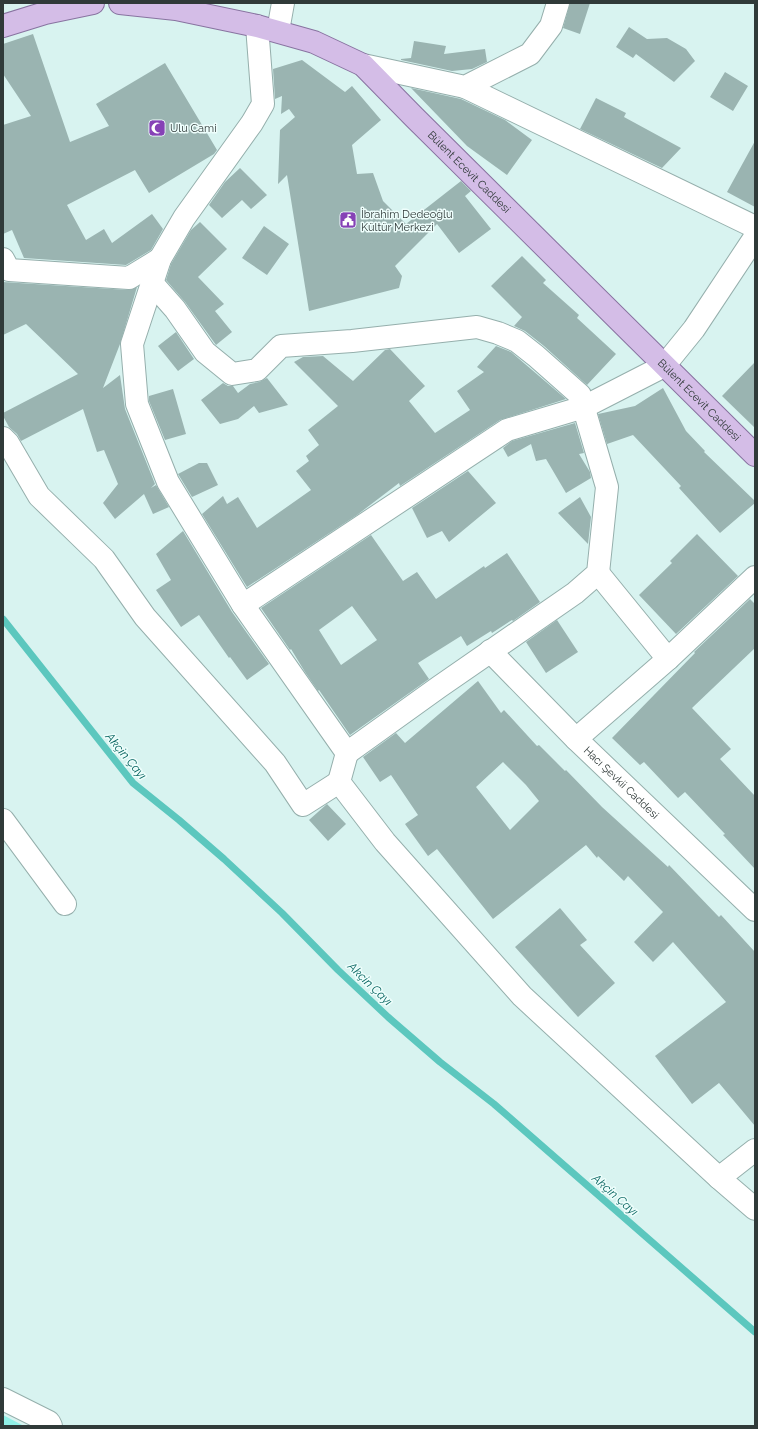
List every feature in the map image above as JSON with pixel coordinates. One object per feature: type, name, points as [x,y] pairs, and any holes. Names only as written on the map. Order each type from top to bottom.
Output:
[{"type":"main road","points":[[3,26],[44,8],[93,3]]},
{"type":"main road","name":"Bülent Ecevit Caddesi","points":[[120,3],[176,9],[278,31],[314,42],[363,65],[664,366],[755,454]]},
{"type":"street","points":[[278,31],[282,3]]},
{"type":"street","points":[[466,87],[530,54],[551,26],[558,3]]},
{"type":"street","points":[[257,26],[263,104],[252,123],[184,218],[160,259],[132,344],[137,404],[168,482],[243,605],[347,754]]},
{"type":"street","points":[[363,65],[466,87],[755,227]]},
{"type":"street","points":[[243,605],[507,430],[584,407],[664,366],[694,329],[755,238]]},
{"type":"street","points":[[3,259],[10,270],[129,278],[160,259]]},
{"type":"street","points":[[3,438],[8,443],[39,496],[104,559],[145,617],[275,763],[302,805],[339,782],[347,754],[439,687],[575,593],[598,573],[607,487],[580,395],[517,341],[498,333],[477,327],[352,341],[281,346],[257,370],[232,374],[205,352],[175,309],[152,283]]},
{"type":"street","points":[[598,573],[668,659]]},
{"type":"street","points":[[576,739],[668,659],[755,577]]},
{"type":"street","name":"Hacı Şevkii Caddesi","points":[[490,652],[576,739],[753,905]]},
{"type":"street","points":[[339,782],[385,842],[522,996],[719,1178],[755,1209]]},
{"type":"street","points":[[3,820],[65,904]]},
{"type":"street","points":[[719,1178],[755,1150]]},
{"type":"street","points":[[3,1399],[49,1422],[51,1426]]},
{"type":"shaded area","points":[[3,1415],[24,1426],[3,1426]]},
{"type":"building","points":[[570,3],[590,3],[580,34],[563,28]]},
{"type":"building","points":[[629,27],[647,39],[667,38],[686,49],[695,61],[674,82],[636,54],[633,58],[616,47]]},
{"type":"building","points":[[33,34],[70,142],[109,126],[96,104],[165,63],[217,150],[214,154],[149,193],[135,170],[67,205],[86,240],[104,229],[112,243],[152,214],[163,229],[151,250],[126,265],[24,258],[12,230],[3,234],[3,125],[31,116],[3,74],[3,44]]},
{"type":"building","points":[[414,41],[446,46],[444,54],[485,49],[487,62],[472,69],[452,71],[401,60],[411,58]]},
{"type":"building","points":[[302,60],[345,92],[352,86],[381,120],[352,145],[357,174],[373,173],[383,201],[406,224],[461,181],[471,191],[465,196],[491,229],[459,253],[437,224],[395,266],[402,276],[399,288],[309,311],[287,175],[278,184],[280,130],[295,117],[289,109],[281,114],[282,96],[275,99],[273,69]]},
{"type":"building","points":[[725,72],[748,86],[733,111],[710,97]]},
{"type":"building","points":[[411,88],[461,99],[505,120],[532,140],[507,175],[467,146]]},
{"type":"building","points":[[596,98],[626,113],[624,117],[681,148],[662,168],[580,129]]},
{"type":"building","points":[[755,141],[755,207],[727,192]]},
{"type":"building","points":[[240,168],[267,195],[251,209],[242,200],[222,218],[209,205],[225,182]]},
{"type":"building","points":[[200,222],[227,249],[198,277],[224,304],[215,311],[232,332],[216,345],[185,302],[166,280],[171,264],[191,230]]},
{"type":"building","points":[[264,226],[289,244],[267,275],[242,258]]},
{"type":"building","points":[[522,256],[546,280],[543,283],[579,315],[577,318],[616,354],[587,385],[544,346],[525,331],[514,326],[522,317],[491,286]]},
{"type":"building","points":[[3,282],[128,290],[137,287],[120,344],[103,388],[120,375],[125,409],[155,484],[151,488],[156,485],[169,507],[153,514],[144,494],[115,519],[103,503],[118,484],[104,450],[97,452],[83,409],[21,441],[17,434],[9,427],[3,413],[78,374],[26,324],[3,335]]},
{"type":"building","points":[[176,332],[194,359],[178,371],[158,346]]},
{"type":"building","points":[[496,346],[511,352],[566,399],[500,420],[400,486],[399,483],[357,515],[247,587],[202,514],[223,496],[227,504],[238,497],[257,528],[311,490],[296,471],[309,461],[306,456],[319,445],[308,430],[338,406],[294,362],[303,357],[323,356],[353,381],[385,350],[390,349],[425,386],[409,401],[435,433],[470,410],[457,391],[484,372],[477,367]]},
{"type":"building","points":[[755,362],[755,428],[722,396]]},
{"type":"building","points":[[267,378],[288,405],[259,413],[254,406],[238,419],[220,424],[201,400],[223,383],[228,386],[233,386],[238,393],[250,384]]},
{"type":"building","points":[[663,388],[686,431],[705,451],[704,452],[755,501],[755,503],[720,533],[679,488],[681,486],[633,435],[607,444],[598,414],[635,406]]},
{"type":"building","points":[[173,389],[186,434],[165,440],[149,401],[149,396]]},
{"type":"building","points":[[575,423],[584,453],[579,454],[590,472],[591,478],[566,493],[546,459],[536,461],[531,444],[508,457],[503,448],[512,441]]},
{"type":"building","points":[[199,463],[207,463],[218,485],[192,497],[178,474]]},
{"type":"building","points":[[468,471],[496,503],[449,542],[442,531],[427,538],[412,508]]},
{"type":"building","points":[[580,497],[591,517],[588,544],[558,513]]},
{"type":"building","points":[[183,531],[232,612],[269,664],[247,680],[230,657],[229,658],[199,615],[181,627],[156,590],[171,580],[156,554]]},
{"type":"building","points":[[697,534],[738,576],[676,634],[639,595],[672,563],[670,561]]},
{"type":"building","points":[[371,535],[403,581],[417,572],[436,599],[484,566],[485,568],[507,553],[540,602],[513,621],[512,620],[492,633],[491,631],[467,646],[461,636],[418,663],[429,679],[350,735],[261,608]],"holes":[[[352,606],[377,640],[341,665],[319,630]]]},
{"type":"building","points":[[750,599],[755,604],[755,648],[692,708],[731,749],[720,759],[755,796],[755,869],[723,835],[725,834],[685,792],[678,798],[644,762],[640,765],[612,738],[695,653],[694,652]]},
{"type":"building","points":[[557,620],[578,652],[546,673],[526,642]]},
{"type":"building","points":[[478,681],[501,713],[504,710],[537,746],[539,745],[602,807],[668,867],[669,865],[719,917],[721,915],[755,952],[755,1126],[719,1083],[692,1104],[655,1056],[726,1002],[673,942],[653,962],[634,942],[663,912],[628,876],[624,881],[598,856],[597,858],[586,845],[493,919],[437,849],[428,856],[405,824],[418,815],[391,775],[380,782],[363,757],[396,733],[405,743]],"holes":[[[503,762],[526,785],[539,801],[510,830],[476,787]]]},
{"type":"building","points":[[327,804],[346,824],[328,841],[309,820]]},
{"type":"building","points":[[560,908],[587,940],[580,945],[615,983],[578,1017],[515,947]]},
{"type":"waterway","name":"Akçin Çayı","points":[[3,619],[133,783],[224,859],[282,913],[338,970],[388,1017],[440,1062],[494,1104],[755,1332]]},
{"type":"place","name":"Ulu Cami","points":[[157,128]]},
{"type":"place","name":"İbrahim Dedeoğlu Kültür Merkezi","points":[[348,220]]}]
